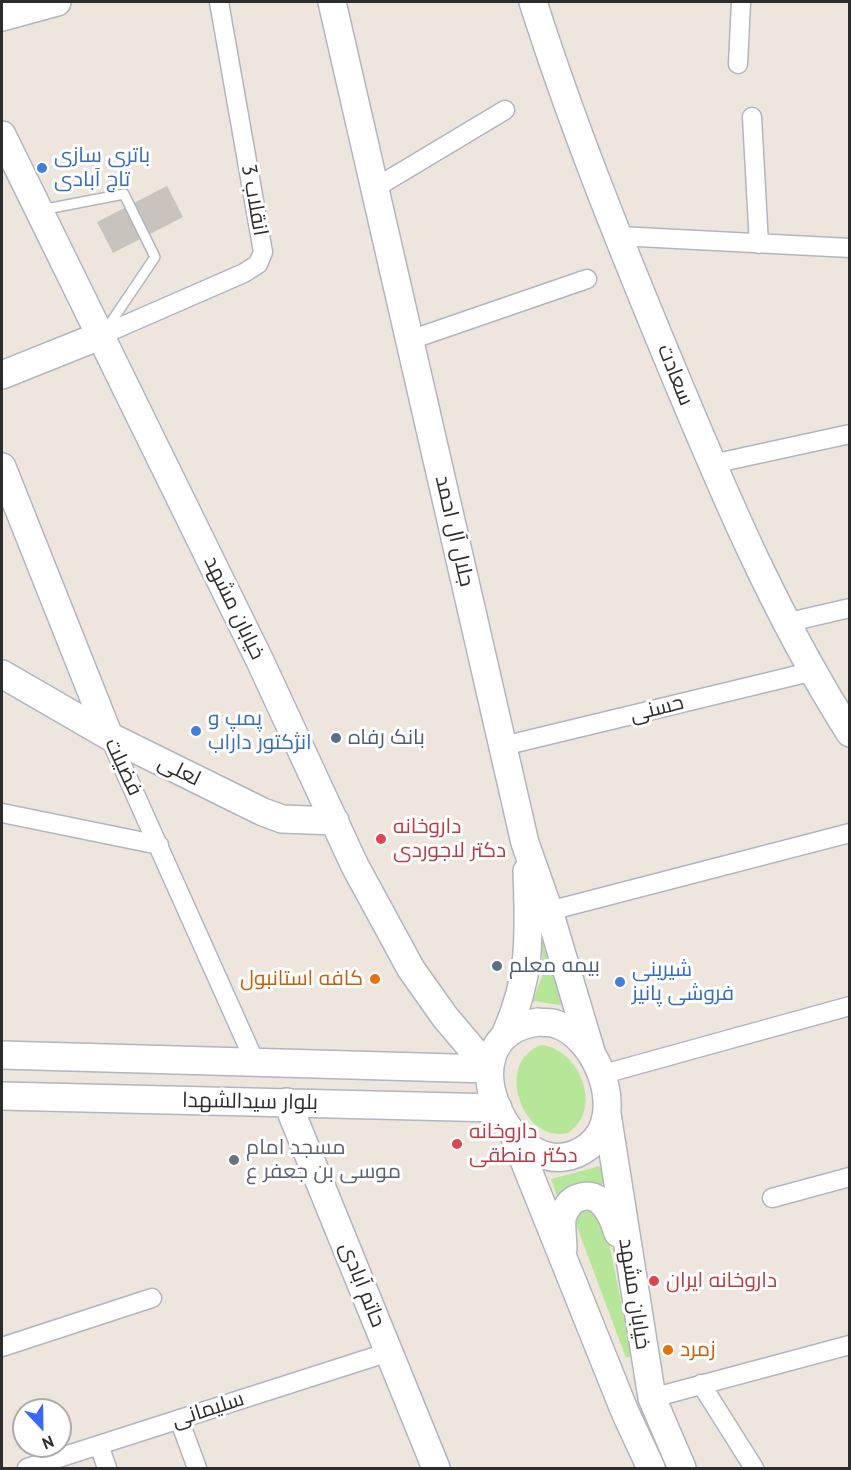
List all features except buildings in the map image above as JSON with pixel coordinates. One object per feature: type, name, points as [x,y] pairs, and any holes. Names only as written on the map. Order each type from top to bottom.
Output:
[{"type":"main road","points":[[2,17],[57,2]]},
{"type":"main road","name":"جلال آل احمد","points":[[332,2],[525,843],[549,911],[596,1065]]},
{"type":"main road","name":"سعادت","points":[[533,2],[557,79],[711,464],[810,672],[849,733]]},
{"type":"main road","name":"خیابان مشهد","points":[[2,135],[41,210],[260,661],[334,821],[411,969],[445,1017],[489,1069]]},
{"type":"main road","points":[[2,375],[102,335]]},
{"type":"main road","name":"فضیلت","points":[[2,467],[109,736]]},
{"type":"main road","name":"لعلی","points":[[2,674],[109,736],[264,812],[282,819],[334,821]]},
{"type":"main road","points":[[506,1033],[524,1024],[556,1024],[571,1032],[596,1065],[607,1114],[601,1131],[591,1144],[577,1154],[559,1158],[542,1156],[529,1150],[513,1134],[498,1108],[489,1069],[492,1055],[506,1033],[519,1004],[526,975],[529,935],[525,843]]},
{"type":"main road","name":"بلوار سیدالشهدا","points":[[2,1055],[489,1069]]},
{"type":"main road","points":[[386,1105],[387,1066]]},
{"type":"main road","name":"بلوار سیدالشهدا","points":[[2,1096],[498,1108]]},
{"type":"main road","name":"حاتم آبادی","points":[[287,1102],[436,1468]]},
{"type":"main road","name":"خیابان مشهد","points":[[607,1114],[630,1274],[652,1398],[682,1468]]},
{"type":"main road","name":"خیابان مشهد","points":[[513,1134],[625,1412],[651,1468]]},
{"type":"main road","points":[[564,1256],[562,1217],[576,1198],[589,1195],[599,1198],[608,1209],[630,1274]]},
{"type":"street","name":"انقلاب 3","points":[[102,335],[244,273],[258,264],[263,252],[219,2]]},
{"type":"street","points":[[738,64],[741,2]]},
{"type":"street","points":[[375,188],[505,110]]},
{"type":"street","points":[[752,117],[759,244]]},
{"type":"street","points":[[619,236],[849,248]]},
{"type":"street","points":[[410,340],[586,279]]},
{"type":"street","points":[[711,464],[849,434]]},
{"type":"street","points":[[785,623],[849,608]]},
{"type":"street","name":"حسنی","points":[[503,746],[810,672]]},
{"type":"street","name":"فضیلت","points":[[109,736],[255,1062]]},
{"type":"street","points":[[2,813],[159,845]]},
{"type":"street","points":[[549,911],[849,833]]},
{"type":"street","points":[[596,1065],[849,1006]]},
{"type":"street","points":[[772,1198],[849,1177]]},
{"type":"street","points":[[2,1347],[152,1298]]},
{"type":"street","points":[[652,1398],[849,1345]]},
{"type":"street","name":"سلیمانی","points":[[27,1468],[389,1352]]},
{"type":"street","points":[[701,1384],[754,1468]]},
{"type":"street","points":[[179,1419],[197,1468]]},
{"type":"street","points":[[99,1445],[107,1468]]},
{"type":"lane","points":[[41,210],[124,194],[155,257],[102,335]]},
{"type":"green space","points":[[541,925],[566,1006],[533,1001],[543,973]]},
{"type":"green space","points":[[541,1045],[555,1049],[567,1057],[583,1082],[586,1096],[584,1110],[579,1123],[568,1133],[552,1133],[538,1126],[527,1115],[520,1100],[517,1084],[519,1068],[527,1054]]},
{"type":"green space","points":[[600,1166],[605,1184],[577,1184],[557,1196],[551,1179]]},
{"type":"green space","points":[[583,1206],[592,1206],[605,1223],[632,1356],[626,1358],[577,1227],[575,1215]]},
{"type":"place","name":"باتری سازی تاج آبادی","points":[[42,168]]},
{"type":"place","name":"پمپ و انژکتور داراب","points":[[196,731]]},
{"type":"place","name":"بانک رفاه","points":[[336,738]]},
{"type":"place","name":"داروخانه دکتر لاجوردی","points":[[381,839]]},
{"type":"place","name":"بیمه معلم","points":[[497,966]]},
{"type":"place","name":"کافه استانبول","points":[[375,979]]},
{"type":"place","name":"شیرینی فروشی پانیز","points":[[620,982]]},
{"type":"place","name":"داروخانه دکتر منطقی","points":[[457,1144]]},
{"type":"place","name":"مسجد امام موسی بن جعفر ع","points":[[234,1160]]},
{"type":"place","name":"داروخانه ایران","points":[[654,1281]]},
{"type":"place","name":"زمرد","points":[[668,1350]]}]
